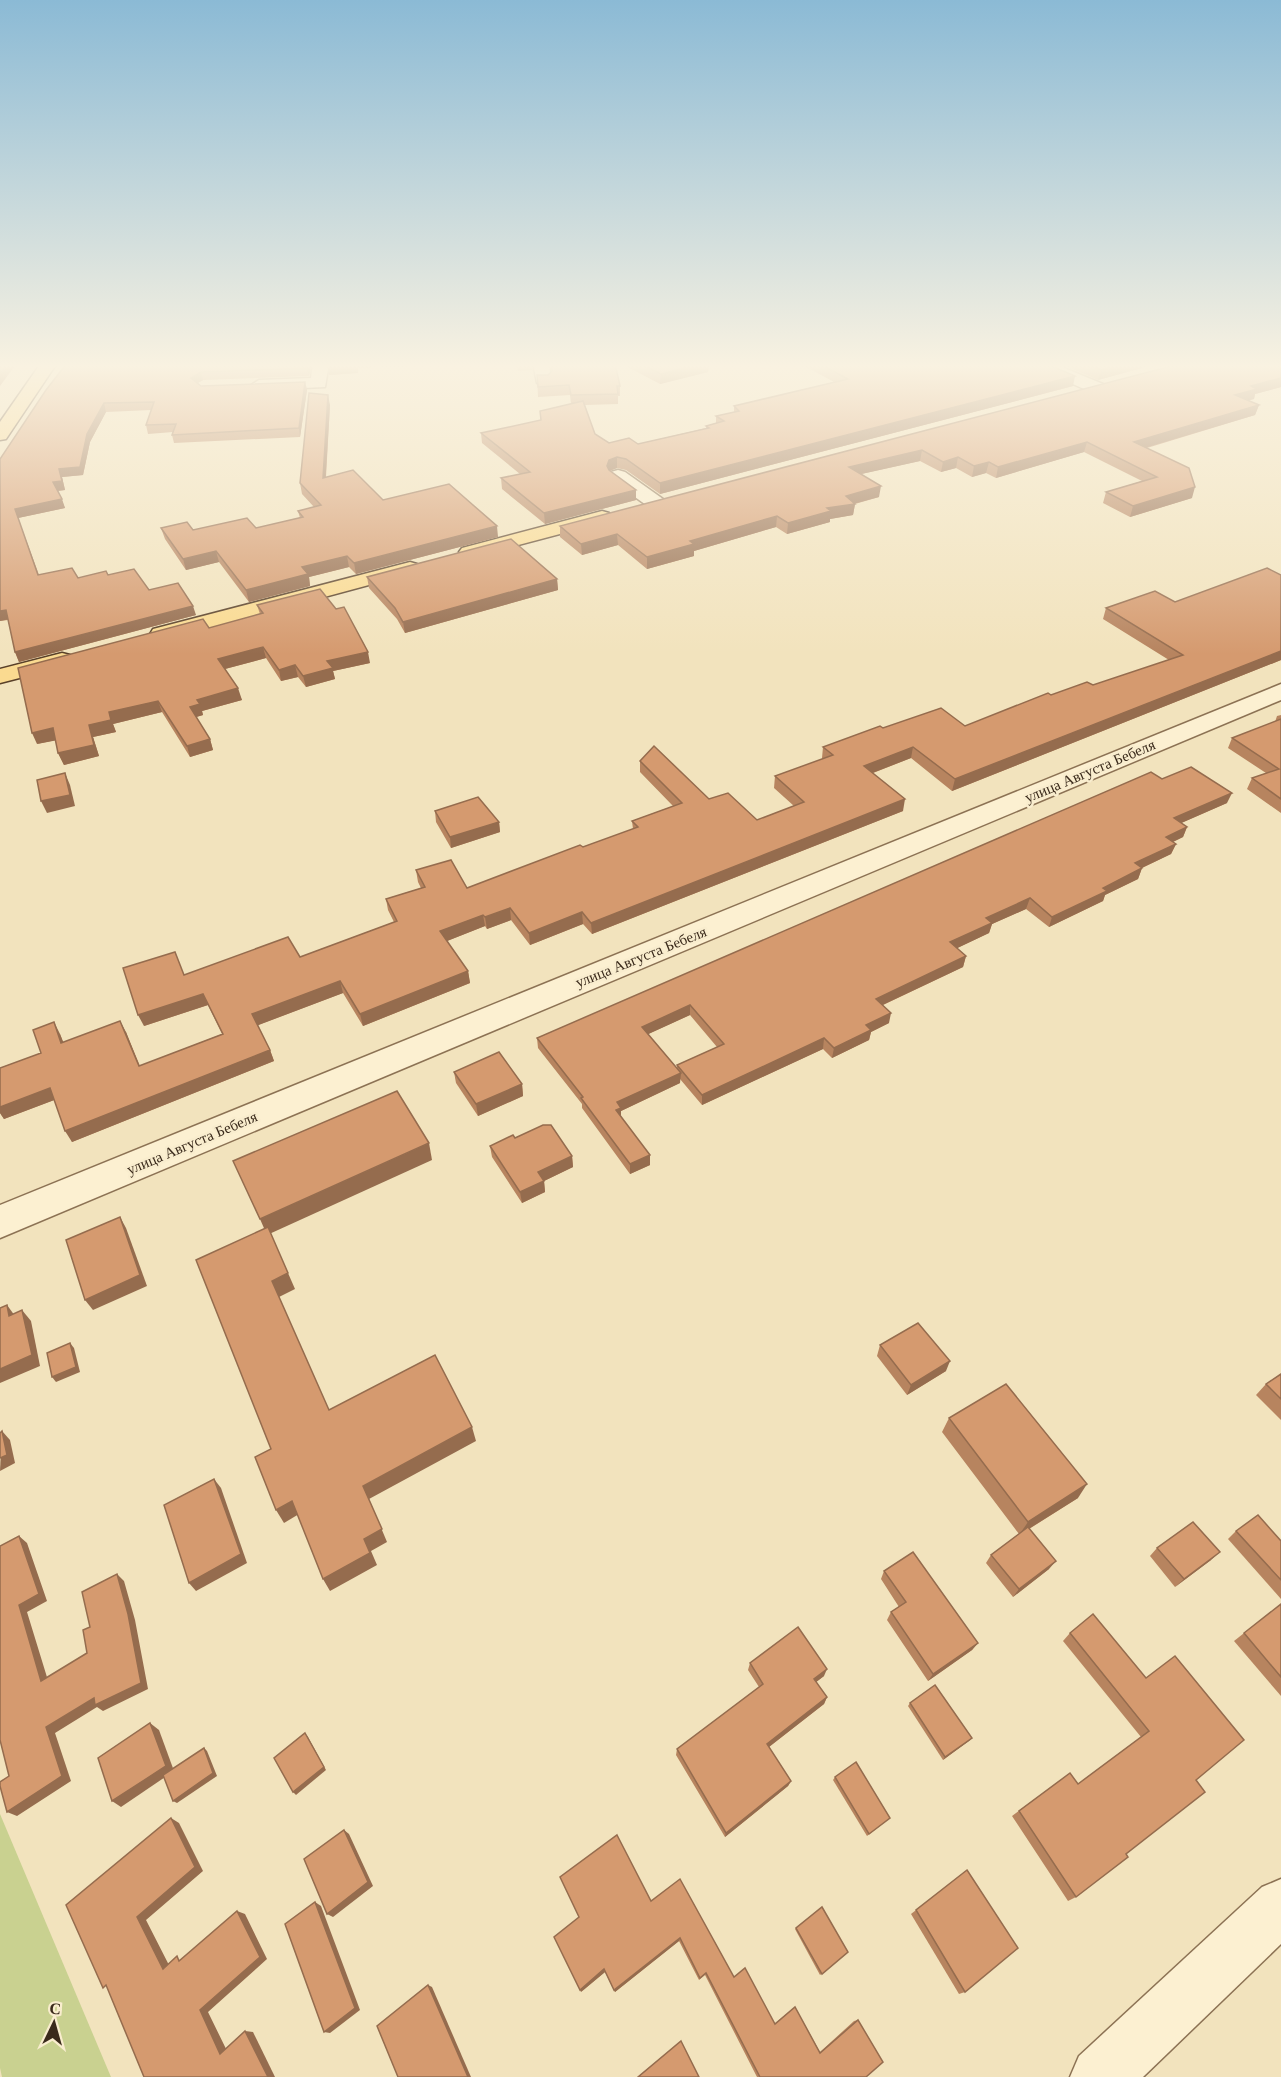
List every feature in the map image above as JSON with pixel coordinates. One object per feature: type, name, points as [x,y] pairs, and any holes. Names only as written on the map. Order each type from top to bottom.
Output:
[{"type":"main road","points":[[449,558],[680,497]]},
{"type":"main road","points":[[138,640],[426,564]]},
{"type":"main road","points":[[0,676],[81,655]]},
{"type":"street","points":[[618,476],[656,503]]},
{"type":"street","name":"улица Августа Бебеля","points":[[0,1222],[1281,691]]},
{"type":"street","points":[[1100,2077],[1281,1906]]},
{"type":"green space","points":[[0,1814],[111,2077],[2,2077],[0,2068]]},
{"type":"building","points":[[0,460],[82,460],[80,467],[59,469],[62,481],[53,482],[62,499],[15,509],[38,575],[72,568],[78,578],[106,571],[108,575],[134,569],[149,590],[178,583],[193,606],[15,652],[6,610],[0,611]]},
{"type":"building","points":[[302,460],[324,460],[323,478],[353,470],[383,500],[449,484],[497,526],[354,563],[347,556],[302,567],[308,574],[246,590],[216,551],[183,559],[161,528],[187,522],[193,530],[247,518],[256,528],[303,517],[298,511],[321,505],[300,483]]},
{"type":"building","points":[[515,460],[609,460],[607,466],[609,470],[636,490],[544,513],[501,478],[530,472]]},
{"type":"building","points":[[627,460],[749,460],[660,483]]},
{"type":"building","points":[[813,460],[879,460],[849,467],[881,486],[846,496],[855,504],[827,508],[831,511],[788,523],[777,516],[690,541],[694,544],[647,557],[617,534],[581,544],[560,526]]},
{"type":"building","points":[[963,460],[1023,460],[998,467],[989,462],[974,466]]},
{"type":"building","points":[[1123,460],[1172,460],[1189,468],[1195,487],[1133,506],[1106,492],[1157,477]]},
{"type":"building","points":[[511,539],[557,579],[403,622],[395,608],[367,577]]},
{"type":"building","points":[[1267,568],[1281,575],[1281,651],[955,779],[913,747],[864,766],[905,799],[591,923],[582,912],[529,933],[510,908],[440,931],[468,971],[360,1014],[340,981],[252,1014],[270,1050],[65,1131],[50,1088],[0,1107],[0,1068],[41,1053],[33,1030],[54,1022],[61,1043],[120,1021],[139,1066],[223,1034],[203,994],[138,1015],[123,968],[175,952],[184,975],[288,937],[300,957],[397,921],[386,899],[425,887],[416,870],[451,860],[467,888],[580,845],[583,847],[638,827],[632,821],[682,803],[640,761],[654,746],[709,799],[728,793],[757,820],[804,802],[775,776],[833,755],[823,747],[880,726],[883,728],[941,708],[965,726],[1048,693],[1051,695],[1087,682],[1093,685],[1183,655],[1106,608],[1155,591],[1175,602]]},
{"type":"building","points":[[320,589],[336,609],[344,607],[368,652],[327,661],[333,668],[303,676],[295,665],[279,670],[263,647],[218,659],[238,688],[197,700],[200,704],[190,707],[210,739],[187,746],[158,701],[109,712],[111,720],[89,725],[94,745],[58,753],[53,728],[32,733],[18,668],[203,619],[209,628],[263,613],[257,605]]},
{"type":"building","points":[[1281,719],[1281,799],[1252,778],[1279,769],[1232,738]]},
{"type":"building","points":[[1191,767],[1232,793],[1174,818],[1187,827],[1166,837],[1176,844],[1135,863],[1142,868],[1103,888],[1107,891],[1052,917],[1030,898],[986,918],[992,923],[950,942],[966,956],[876,999],[891,1013],[866,1025],[871,1030],[834,1048],[824,1038],[702,1095],[677,1065],[724,1044],[690,1005],[642,1027],[681,1073],[617,1102],[621,1108],[616,1110],[650,1155],[630,1164],[581,1098],[583,1097],[537,1038],[1151,772],[1162,779]]},
{"type":"building","points":[[65,773],[70,795],[41,801],[37,780]]},
{"type":"building","points":[[478,797],[499,822],[450,837],[435,811]]},
{"type":"building","points":[[499,1052],[522,1084],[476,1104],[454,1072]]},
{"type":"building","points":[[397,1091],[429,1143],[260,1219],[233,1161]]},
{"type":"building","points":[[543,1125],[551,1125],[572,1156],[538,1172],[544,1181],[520,1192],[490,1146]]},
{"type":"building","points":[[120,1217],[140,1275],[85,1300],[66,1240]]},
{"type":"building","points":[[268,1227],[288,1273],[272,1281],[329,1410],[435,1355],[472,1427],[363,1486],[382,1529],[364,1539],[370,1553],[323,1579],[292,1501],[276,1510],[255,1457],[271,1449],[196,1260]]},
{"type":"building","points":[[7,1305],[9,1316],[22,1310],[32,1355],[0,1369],[0,1308]]},
{"type":"building","points":[[918,1323],[950,1361],[911,1385],[880,1345]]},
{"type":"building","points":[[70,1343],[76,1367],[52,1377],[47,1353]]},
{"type":"building","points":[[1281,1374],[1281,1399],[1266,1384]]},
{"type":"building","points":[[1006,1384],[1087,1484],[1028,1522],[949,1418]]},
{"type":"building","points":[[2,1431],[7,1455],[0,1458],[0,1433]]},
{"type":"building","points":[[214,1479],[241,1554],[189,1583],[164,1505]]},
{"type":"building","points":[[1258,1515],[1281,1541],[1281,1580],[1236,1531]]},
{"type":"building","points":[[1193,1522],[1220,1552],[1184,1579],[1157,1548]]},
{"type":"building","points":[[1028,1527],[1056,1561],[1019,1589],[991,1555]]},
{"type":"building","points":[[19,1536],[39,1594],[19,1605],[41,1681],[87,1653],[83,1630],[90,1627],[82,1592],[117,1574],[128,1614],[141,1683],[95,1705],[94,1698],[46,1727],[62,1776],[7,1812],[0,1786],[0,1782],[9,1776],[0,1740],[0,1546]]},
{"type":"building","points":[[913,1552],[978,1643],[933,1674],[891,1612],[906,1602],[884,1571]]},
{"type":"building","points":[[1281,1604],[1281,1677],[1244,1633]]},
{"type":"building","points":[[1093,1614],[1146,1678],[1175,1656],[1244,1740],[1196,1780],[1205,1792],[1126,1854],[1128,1857],[1076,1897],[1019,1811],[1070,1773],[1078,1784],[1149,1731],[1070,1633]]},
{"type":"building","points":[[798,1627],[827,1669],[814,1679],[827,1697],[767,1744],[791,1781],[726,1833],[677,1749],[763,1684],[750,1663]]},
{"type":"building","points":[[935,1685],[972,1738],[945,1757],[910,1703]]},
{"type":"building","points":[[150,1723],[166,1766],[112,1801],[98,1758]]},
{"type":"building","points":[[305,1733],[324,1767],[293,1792],[274,1758]]},
{"type":"building","points":[[204,1748],[213,1773],[173,1801],[163,1775]]},
{"type":"building","points":[[856,1762],[890,1818],[869,1834],[835,1777]]},
{"type":"building","points":[[171,1818],[195,1867],[137,1917],[163,1969],[177,1956],[179,1961],[237,1911],[260,1957],[200,2010],[220,2054],[245,2031],[268,2077],[144,2077],[106,1985],[103,1988],[66,1905]]},
{"type":"building","points":[[344,1830],[368,1882],[327,1914],[304,1859]]},
{"type":"building","points":[[617,1835],[651,1901],[680,1879],[734,1977],[745,1968],[775,2024],[795,2007],[820,2053],[858,2020],[883,2062],[866,2077],[760,2077],[706,1973],[700,1978],[680,1938],[614,1990],[604,1969],[580,1990],[554,1937],[579,1917],[560,1877]]},
{"type":"building","points":[[967,1870],[1018,1948],[965,1992],[916,1910]]},
{"type":"building","points":[[315,1902],[355,2008],[324,2032],[285,1924]]},
{"type":"building","points":[[822,1907],[848,1952],[822,1974],[796,1928]]},
{"type":"building","points":[[428,1985],[468,2077],[398,2077],[377,2026]]},
{"type":"building","points":[[681,2041],[699,2077],[638,2077]]}]
